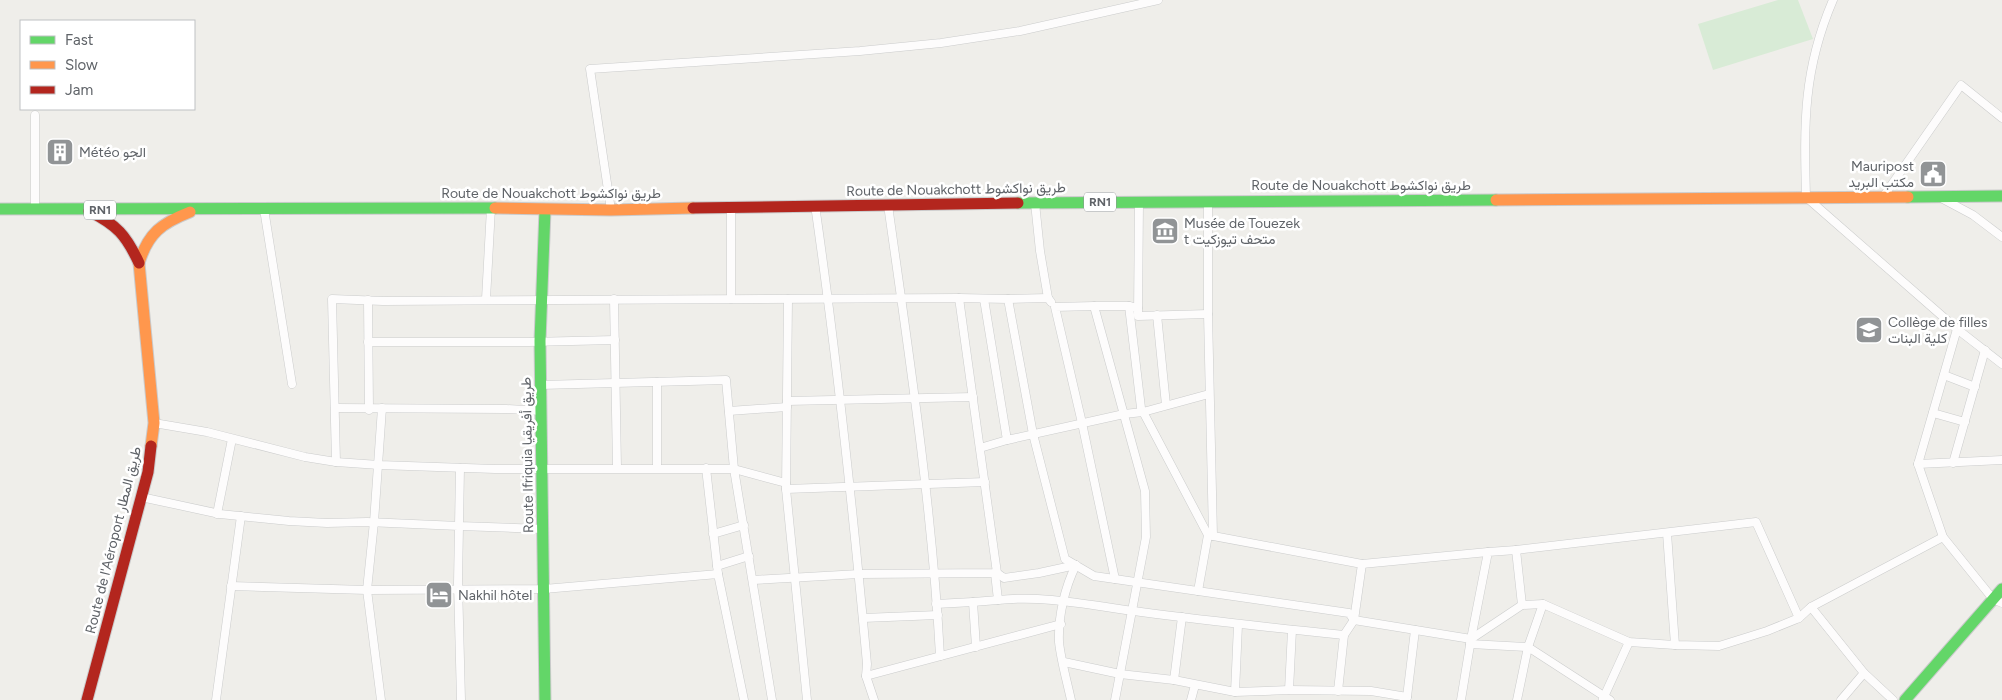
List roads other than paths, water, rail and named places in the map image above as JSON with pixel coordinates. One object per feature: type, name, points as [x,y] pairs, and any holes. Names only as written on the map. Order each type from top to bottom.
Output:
[{"type":"main road","name":"Route de Nouakchott طريق نواكشوط","points":[[0,209],[491,208],[611,210],[731,206],[1208,201],[2002,196]]},
{"type":"main road","name":"Route de l'Aéroport طريق المطار","points":[[87,700],[153,446],[154,423],[139,263],[142,250],[148,239],[157,229],[176,217],[199,209]]},
{"type":"main road","points":[[86,210],[106,219],[119,228],[127,238],[139,263]]},
{"type":"main road","name":"Route Ifriquia طريق أفريقيا","points":[[545,210],[540,341],[546,700]]},
{"type":"main road","points":[[1910,699],[1998,601],[2002,589]]},
{"type":"street","points":[[611,210],[590,69],[860,51],[941,43],[1020,30],[1158,0]]},
{"type":"street","points":[[1833,0],[1817,44],[1806,96],[1806,197],[1957,329],[2002,364]]},
{"type":"street","points":[[1883,197],[1961,85],[2002,118]]},
{"type":"street","points":[[35,115],[35,208]]},
{"type":"street","points":[[1939,197],[1973,215],[2002,237]]},
{"type":"street","points":[[1198,591],[1210,535],[1208,201]]},
{"type":"street","points":[[1139,202],[1138,316],[1208,314]]},
{"type":"street","points":[[1035,203],[1040,251],[1048,298],[1055,307],[1082,423],[1114,579]]},
{"type":"street","points":[[815,205],[841,401],[859,574],[867,664],[866,676],[874,700]]},
{"type":"street","points":[[888,205],[924,484],[938,615],[940,656]]},
{"type":"street","points":[[731,206],[731,300]]},
{"type":"street","points":[[486,299],[491,208]]},
{"type":"street","points":[[264,209],[292,384]]},
{"type":"street","points":[[959,298],[980,448],[998,600]]},
{"type":"street","points":[[336,462],[332,299],[788,300],[1048,298]]},
{"type":"street","points":[[614,299],[617,468]]},
{"type":"street","points":[[984,299],[1007,440]]},
{"type":"street","points":[[1008,299],[1033,434],[1065,559],[1094,576],[1349,613],[1354,620],[1415,630],[1470,642],[1528,647],[1605,699],[1629,642]]},
{"type":"street","points":[[368,300],[369,410]]},
{"type":"street","points":[[788,300],[786,486],[807,700]]},
{"type":"street","points":[[1094,306],[1145,491],[1146,537],[1115,700]]},
{"type":"street","points":[[1055,307],[1129,306],[1138,308]]},
{"type":"street","points":[[1129,306],[1143,412],[1210,535]]},
{"type":"street","points":[[1157,315],[1166,405]]},
{"type":"street","points":[[1957,329],[1918,464],[1943,537],[1998,601]]},
{"type":"street","points":[[368,342],[615,340]]},
{"type":"street","points":[[1953,463],[1985,350]]},
{"type":"street","points":[[1944,375],[1975,387]]},
{"type":"street","points":[[541,385],[726,380],[734,469],[772,700]]},
{"type":"street","points":[[657,382],[657,468]]},
{"type":"street","points":[[980,448],[1082,423],[1143,412],[1209,394]]},
{"type":"street","points":[[729,411],[787,404],[973,397]]},
{"type":"street","points":[[335,408],[369,410],[382,408],[542,411]]},
{"type":"street","points":[[381,700],[367,590],[379,466],[382,408]]},
{"type":"street","points":[[1933,413],[1965,422]]},
{"type":"street","points":[[154,423],[336,462],[379,466],[734,469],[786,486],[850,487],[984,482]]},
{"type":"street","points":[[217,514],[232,439]]},
{"type":"street","points":[[1918,464],[2002,460]]},
{"type":"street","points":[[460,468],[458,589],[461,700]]},
{"type":"street","points":[[706,468],[717,570],[744,700]]},
{"type":"street","points":[[141,497],[217,514],[327,523],[374,522],[543,529]]},
{"type":"street","points":[[216,700],[241,516]]},
{"type":"street","points":[[1210,535],[1362,564],[1516,550],[1756,522],[1800,618]]},
{"type":"street","points":[[713,534],[744,525]]},
{"type":"street","points":[[1667,533],[1675,646]]},
{"type":"street","points":[[1470,642],[1522,604],[1543,604],[1629,642],[1675,646],[1719,646],[1767,631],[1800,618],[1812,607],[1943,537]]},
{"type":"street","points":[[1516,550],[1522,604]]},
{"type":"street","points":[[1461,700],[1470,642],[1488,552]]},
{"type":"street","points":[[231,586],[367,590],[544,589],[717,570],[749,556]]},
{"type":"street","points":[[1338,691],[1344,635],[1354,620],[1362,564]]},
{"type":"street","points":[[753,580],[859,574],[934,573],[996,573],[1004,578],[1076,565]]},
{"type":"street","points":[[1071,700],[1059,641],[1064,600],[1076,565]]},
{"type":"street","points":[[936,604],[1019,598],[1030,600],[1064,600],[1133,611],[1344,635]]},
{"type":"street","points":[[972,602],[976,647]]},
{"type":"street","points":[[1517,700],[1528,647],[1543,604]]},
{"type":"street","points":[[1812,607],[1864,674],[1893,700]]},
{"type":"street","points":[[863,618],[938,615]]},
{"type":"street","points":[[1174,680],[1182,617]]},
{"type":"street","points":[[866,676],[1061,624]]},
{"type":"street","points":[[1235,692],[1238,624]]},
{"type":"street","points":[[1289,690],[1292,630]]},
{"type":"street","points":[[1064,662],[1120,674],[1174,680],[1235,692],[1289,690],[1371,691],[1380,697],[1407,699],[1415,630]]},
{"type":"street","points":[[1841,700],[1864,674]]},
{"type":"street","points":[[1191,700],[1195,685]]},
{"type":"street","points":[[1354,691],[1354,700]]},
{"type":"place","name":"Météo الجو","points":[[60,152]]},
{"type":"place","name":"Mauripost مكتب البريد","points":[[1933,174]]},
{"type":"place","name":"Musée de Touezek t متحف تيوزكيت","points":[[1165,231]]},
{"type":"place","name":"Collège de filles كلية البنات","points":[[1869,330]]},
{"type":"place","name":"Nakhil hôtel","points":[[439,595]]}]
